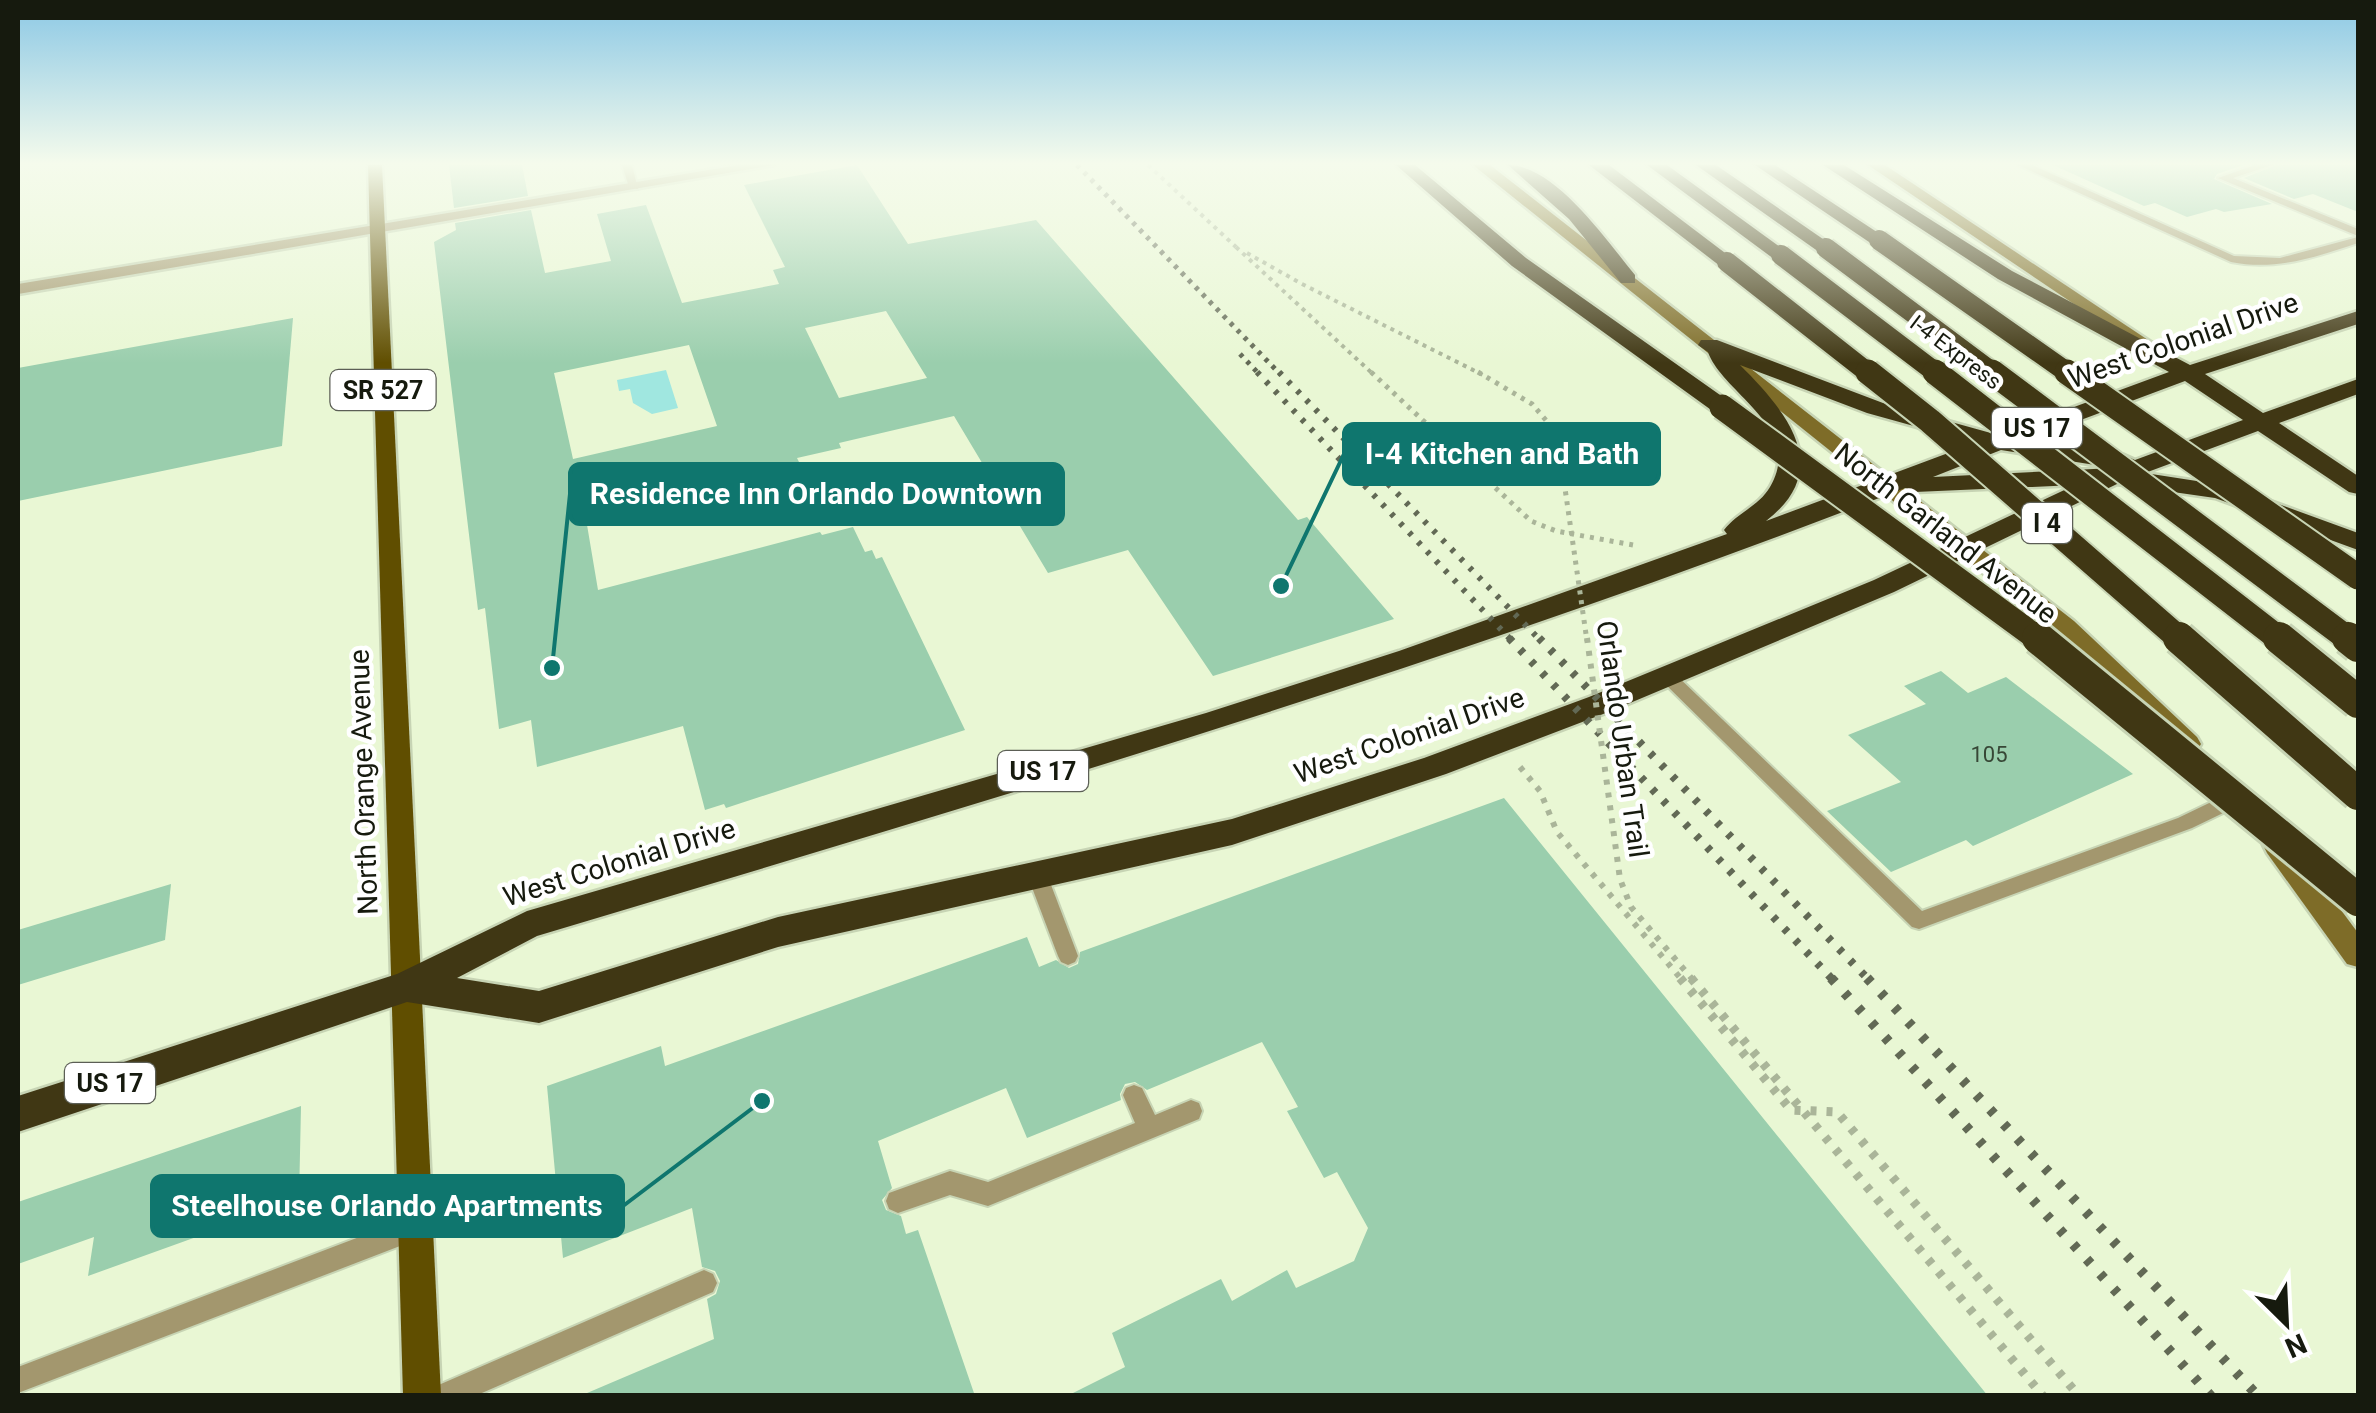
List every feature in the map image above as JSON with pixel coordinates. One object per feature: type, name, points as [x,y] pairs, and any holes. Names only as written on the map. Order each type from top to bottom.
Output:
[{"type":"highway","points":[[1482,231],[1519,262],[1974,588],[2358,900]]},
{"type":"highway","points":[[1589,231],[1628,279]]},
{"type":"highway","name":"I 4","points":[[1685,231],[1930,421],[2358,794]]},
{"type":"highway","name":"I-4 Express","points":[[1747,231],[2144,531],[2358,702]]},
{"type":"highway","name":"I-4 Express","points":[[1801,231],[2358,646]]},
{"type":"highway","points":[[1865,231],[2358,578]]},
{"type":"highway","points":[[1937,231],[2006,274],[2188,373],[2358,487]]},
{"type":"highway","name":"West Colonial Drive","points":[[407,986],[527,925],[1277,701],[1682,561],[2188,373],[2358,317]]},
{"type":"highway","points":[[1709,345],[1829,392],[2001,442],[2142,465]]},
{"type":"highway","points":[[1682,561],[1762,513],[1783,489],[1790,468],[1789,449],[1775,414],[1709,345]]},
{"type":"highway","name":"West Colonial Drive","points":[[407,986],[519,1000],[539,1007],[778,932],[1178,846],[1285,816],[1463,756],[1668,676],[1968,548],[2114,476],[2358,386]]},
{"type":"highway","points":[[1887,486],[2114,476],[2220,491],[2358,542]]},
{"type":"highway","name":"US 17","points":[[18,1114],[407,986]]},
{"type":"main road","name":"North Orange Avenue","points":[[377,231],[422,1396]]},
{"type":"street","points":[[18,289],[371,231]]},
{"type":"street","name":"North Garland Avenue","points":[[1566,231],[2066,627],[2240,796],[2358,956]]},
{"type":"street","points":[[1977,231],[2188,373]]},
{"type":"lane","points":[[2167,231],[2231,260],[2274,266],[2358,237]]},
{"type":"lane","points":[[1668,676],[1919,921],[2184,823],[2240,796]]},
{"type":"lane","points":[[1038,877],[1068,956]]},
{"type":"lane","points":[[1134,1096],[1149,1128]]},
{"type":"lane","points":[[898,1201],[950,1184],[988,1194],[1190,1111]]},
{"type":"lane","points":[[18,1380],[416,1227]]},
{"type":"lane","points":[[442,1396],[704,1282]]},
{"type":"path","name":"Orlando Urban Trail","points":[[1219,231],[1236,247],[1302,284],[1507,387],[1552,424],[1560,443],[1620,879],[1631,907],[2044,1396]]},
{"type":"path","points":[[1236,247],[1531,521],[1552,531],[1619,540]]},
{"type":"path","points":[[1302,284],[1289,284],[1286,290],[1304,310]]},
{"type":"path","points":[[1528,774],[1540,791],[1557,832],[1791,1110],[1838,1112],[2079,1396]]},
{"type":"water","points":[[666,370],[678,408],[652,414],[633,403],[630,389],[619,391],[617,380]]},
{"type":"building","points":[[454,231],[536,231],[545,273],[611,261],[602,231],[656,231],[682,303],[779,284],[773,270],[785,267],[767,231],[900,231],[908,244],[978,231],[1046,231],[1298,520],[1307,517],[1394,619],[1213,676],[1128,550],[1048,573],[954,416],[839,443],[841,448],[797,458],[799,462],[585,513],[598,590],[820,532],[822,535],[853,527],[865,552],[872,550],[876,559],[882,557],[965,730],[726,808],[724,804],[705,810],[683,726],[537,767],[531,720],[499,729],[485,608],[478,610],[434,242]],"holes":[[[886,311],[927,378],[839,398],[805,328]],[[689,345],[717,426],[573,459],[554,373]]]},
{"type":"building","points":[[293,318],[282,446],[18,501],[18,368]]},
{"type":"building","points":[[1941,671],[1968,693],[2006,677],[2133,774],[1973,846],[1966,840],[1891,872],[1827,811],[1901,782],[1848,735],[1926,704],[1904,686]]},
{"type":"building","points":[[1504,798],[1988,1396],[1067,1396],[1125,1367],[1112,1333],[1221,1279],[1232,1301],[1287,1270],[1296,1288],[1354,1261],[1368,1228],[1337,1172],[1324,1178],[1287,1111],[1298,1107],[1262,1042],[1147,1090],[1135,1082],[1125,1084],[1121,1100],[1027,1138],[1006,1088],[878,1141],[892,1188],[882,1200],[886,1210],[901,1216],[906,1234],[918,1230],[975,1396],[580,1396],[714,1339],[707,1299],[716,1294],[720,1281],[715,1271],[702,1267],[692,1208],[563,1258],[547,1086],[661,1046],[665,1066],[1027,937],[1039,967],[1056,960],[1069,968],[1078,964],[1080,952]]},
{"type":"building","points":[[171,884],[165,940],[18,985],[18,930]]},
{"type":"building","points":[[301,1106],[299,1200],[88,1276],[94,1237],[18,1264],[18,1202]]},
{"type":"railway","points":[[1141,231],[1281,375]]},
{"type":"railway","points":[[1240,354],[1260,375]]},
{"type":"railway","points":[[1257,372],[1512,641]]},
{"type":"railway","points":[[1279,372],[1541,641]]},
{"type":"railway","points":[[1509,638],[1833,980]]},
{"type":"railway","points":[[1539,638],[1869,980]]},
{"type":"railway","points":[[1831,978],[2211,1396]]},
{"type":"railway","points":[[1867,978],[2258,1396]]},
{"type":"place","name":"I-4 Kitchen and Bath","points":[[1281,586]]},
{"type":"place","name":"Residence Inn Orlando Downtown","points":[[552,668]]},
{"type":"place","name":"Steelhouse Orlando Apartments","points":[[762,1101]]}]
